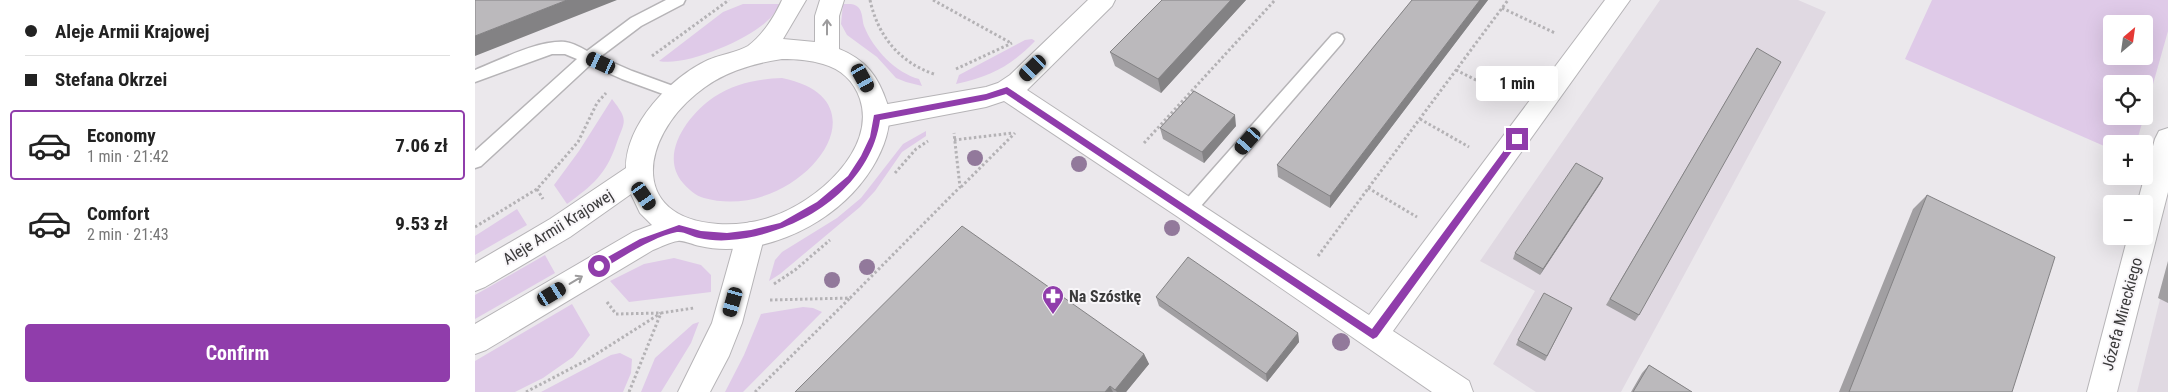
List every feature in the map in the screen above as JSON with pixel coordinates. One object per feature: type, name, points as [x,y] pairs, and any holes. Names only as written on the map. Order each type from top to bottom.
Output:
[{"type":"street","points":[[756,53],[774,35],[788,14],[794,0]]},
{"type":"street","points":[[827,54],[827,16],[832,0]]},
{"type":"street","points":[[877,117],[986,97],[1007,90],[1019,82],[1103,0]]},
{"type":"street","points":[[1373,334],[1618,0]]},
{"type":"street","points":[[782,49],[805,50],[827,54],[848,64],[863,78],[873,96],[877,117],[873,137],[864,158],[851,178],[831,197],[808,213],[782,226],[751,234],[727,237],[701,235],[679,228],[658,215],[644,196],[639,174],[640,154],[648,134],[660,114],[679,94],[702,76],[728,62],[756,53],[782,49]]},
{"type":"street","points":[[1007,90],[1188,209],[1458,392]]},
{"type":"street","points":[[2153,196],[2168,139]]},
{"type":"street","name":"Aleje Armii Krajowej","points":[[475,278],[560,228],[639,174]]},
{"type":"street","points":[[475,340],[643,241],[679,228]]},
{"type":"street","points":[[693,392],[719,346],[751,234]]},
{"type":"street","name":"Józefa Mireckiego","points":[[2102,392],[2140,245]]},
{"type":"lane","points":[[475,161],[589,57],[636,22],[678,0]]},
{"type":"lane","points":[[1188,209],[1337,39]]},
{"type":"lane","points":[[475,76],[517,59],[552,48],[567,48],[627,75],[679,94]]},
{"type":"path","points":[[475,227],[537,189],[578,142],[597,103],[627,75],[729,0]]},
{"type":"path","points":[[870,0],[875,22],[892,47],[908,63],[942,76],[1018,40]]},
{"type":"path","points":[[933,0],[1011,43]]},
{"type":"path","points":[[1143,144],[1275,0]]},
{"type":"path","points":[[1325,260],[1318,256],[1508,0]]},
{"type":"path","points":[[1501,8],[1585,46]]},
{"type":"path","points":[[1456,70],[1508,96]]},
{"type":"path","points":[[942,76],[954,140],[960,187]]},
{"type":"path","points":[[1420,119],[1470,147]]},
{"type":"path","points":[[954,140],[1020,132]]},
{"type":"path","points":[[755,392],[1014,133]]},
{"type":"path","points":[[1136,139],[1152,149]]},
{"type":"path","points":[[1368,188],[1418,218]]},
{"type":"path","points":[[733,302],[850,298]]},
{"type":"path","points":[[526,392],[587,360],[661,313],[629,392]]},
{"type":"shaded area","points":[[1660,0],[1798,0],[1826,12],[1621,392],[1536,392],[1493,364],[1535,291],[1480,261]]},
{"type":"shaded area","points":[[1932,0],[2168,0],[2168,31],[2153,84],[2153,75],[2103,75],[2103,125],[2141,125],[2139,135],[2103,135],[2103,146],[1905,59]]},
{"type":"shaded area","points":[[743,4],[781,4],[766,22],[745,37],[731,44],[684,60],[659,61],[723,12]]},
{"type":"shaded area","points":[[843,4],[853,4],[858,7],[868,35],[879,51],[894,66],[919,79],[922,86],[896,78],[877,57],[847,35],[841,24]]},
{"type":"shaded area","points":[[1032,39],[1035,41],[1008,64],[980,78],[956,84],[959,75],[1025,40]]},
{"type":"shaded area","points":[[782,78],[815,91],[831,110],[831,133],[820,156],[799,178],[771,193],[738,201],[704,198],[692,192],[676,172],[674,160],[675,148],[687,124],[704,104],[730,88],[764,79]]},
{"type":"shaded area","points":[[612,99],[621,113],[624,122],[612,155],[597,179],[567,204],[554,185],[579,151]]},
{"type":"shaded area","points":[[926,131],[926,136],[902,152],[875,191],[860,207],[780,274],[769,281],[775,260],[782,252],[837,218],[861,198],[903,144]]},
{"type":"shaded area","points":[[517,209],[527,225],[475,255],[475,236]]},
{"type":"shaded area","points":[[545,255],[555,273],[475,319],[475,295]]},
{"type":"shaded area","points":[[674,258],[701,265],[711,275],[711,292],[629,302],[610,281],[644,264]]},
{"type":"shaded area","points":[[2168,267],[2168,392],[2137,392]]},
{"type":"shaded area","points":[[572,304],[590,335],[573,357],[543,378],[515,392],[475,392],[475,361]]},
{"type":"shaded area","points":[[803,307],[813,308],[822,312],[743,392],[725,392],[744,355],[761,314]]},
{"type":"shaded area","points":[[699,322],[691,343],[661,392],[641,392],[655,358],[693,324]]},
{"type":"shaded area","points":[[620,353],[632,359],[631,373],[623,392],[541,392],[611,355]]},
{"type":"building","points":[[475,0],[567,0],[475,36]]},
{"type":"building","points":[[1162,0],[1231,0],[1158,79],[1110,52]]},
{"type":"building","points":[[1412,0],[1480,0],[1330,196],[1277,165]]},
{"type":"building","points":[[1757,48],[1781,62],[1639,315],[1610,299]]},
{"type":"building","points":[[1194,91],[1235,115],[1202,152],[1160,128]]},
{"type":"building","points":[[1576,163],[1603,178],[1543,269],[1515,253]]},
{"type":"building","points":[[1927,195],[2055,257],[2012,392],[1849,392]]},
{"type":"building","points":[[962,226],[1144,354],[1115,390],[1110,386],[1105,392],[795,392]]},
{"type":"building","points":[[1188,257],[1298,333],[1266,374],[1156,297]]},
{"type":"building","points":[[1544,293],[1572,308],[1547,356],[1518,340]]},
{"type":"building","points":[[1649,365],[1692,392],[1633,392]]},
{"type":"place","name":"Na Szóstkę","points":[[1053,315]]},
{"type":"route","points":[[599,266],[643,241],[679,228],[701,235],[727,237],[751,234],[782,226],[820,205],[851,178],[864,158],[873,137],[877,117],[986,97],[1007,90],[1373,334],[1517,139]]}]
